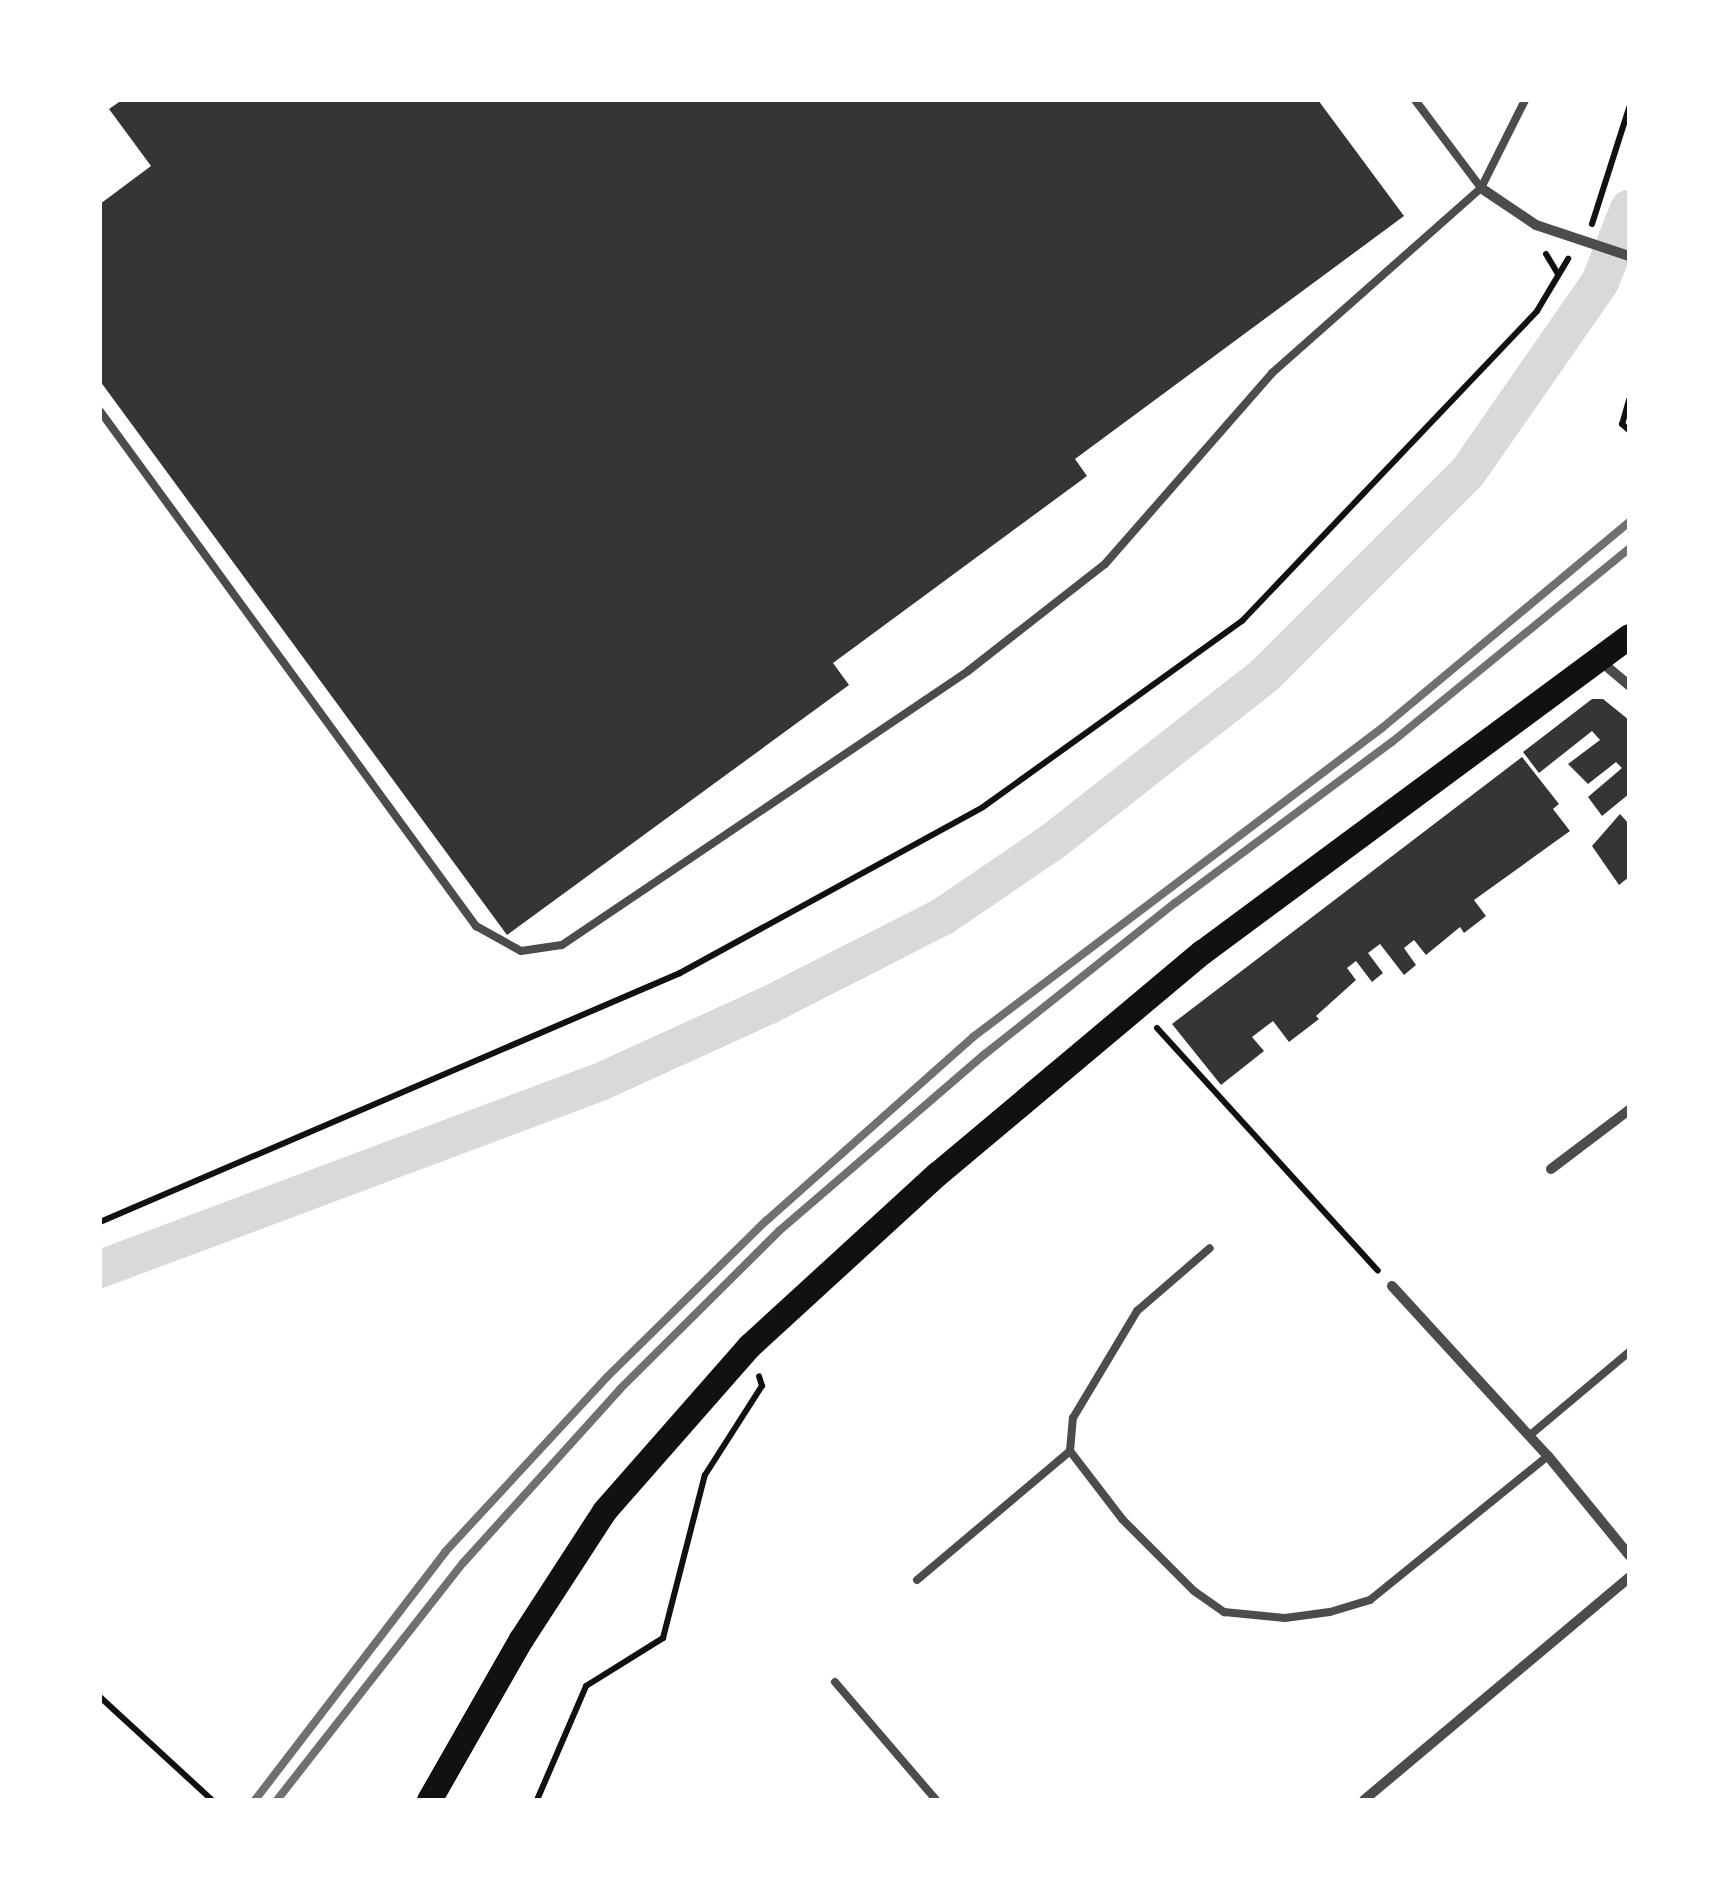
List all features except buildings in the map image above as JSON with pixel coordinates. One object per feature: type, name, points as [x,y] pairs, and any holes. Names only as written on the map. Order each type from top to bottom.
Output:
[{"type":"main road","points":[[430,1800],[521,1639],[604,1512],[750,1346],[936,1174],[1137,1006],[1246,919],[1629,636]]},
{"type":"street","points":[[1481,188],[1536,224],[1629,256]]},
{"type":"street","points":[[1598,660],[1629,685]]},
{"type":"street","points":[[1550,1169],[1629,1110]]},
{"type":"street","points":[[1392,1286],[1548,1456],[1629,1555]]},
{"type":"street","points":[[1364,1800],[1629,1578]]},
{"type":"lane","points":[[1415,100],[1481,188]]},
{"type":"lane","points":[[100,410],[476,926],[521,950],[562,944],[968,671],[1104,564],[1272,373],[1481,188],[1525,100]]},
{"type":"lane","points":[[1210,1248],[1137,1311],[1072,1418],[1070,1451],[1123,1520],[1194,1591],[1224,1612],[1285,1618],[1370,1600],[1548,1456]]},
{"type":"lane","points":[[1529,1436],[1629,1352]]},
{"type":"lane","points":[[917,1580],[1070,1451]]},
{"type":"lane","points":[[835,1682],[936,1800]]},
{"type":"path","points":[[1588,229],[1598,214],[1629,108]]},
{"type":"path","points":[[100,1222],[680,973],[983,807],[1242,622],[1537,311],[1578,244]]},
{"type":"path","points":[[1629,400],[1622,424],[1629,430]]},
{"type":"path","points":[[1137,1006],[1392,1286]]},
{"type":"path","points":[[537,1800],[586,1686],[663,1638],[706,1475],[762,1386],[750,1346]]},
{"type":"path","points":[[100,1697],[212,1800]]},
{"type":"waterway","points":[[100,1269],[600,1082],[769,1005],[942,917],[1052,842],[1266,674],[1468,472],[1600,282],[1629,209]]},
{"type":"railway","points":[[255,1800],[445,1552],[607,1377],[766,1221],[973,1037],[1382,728],[1629,522]]},
{"type":"railway","points":[[277,1800],[463,1563],[620,1389],[779,1231],[985,1054],[1175,903],[1392,742],[1629,549]]}]
